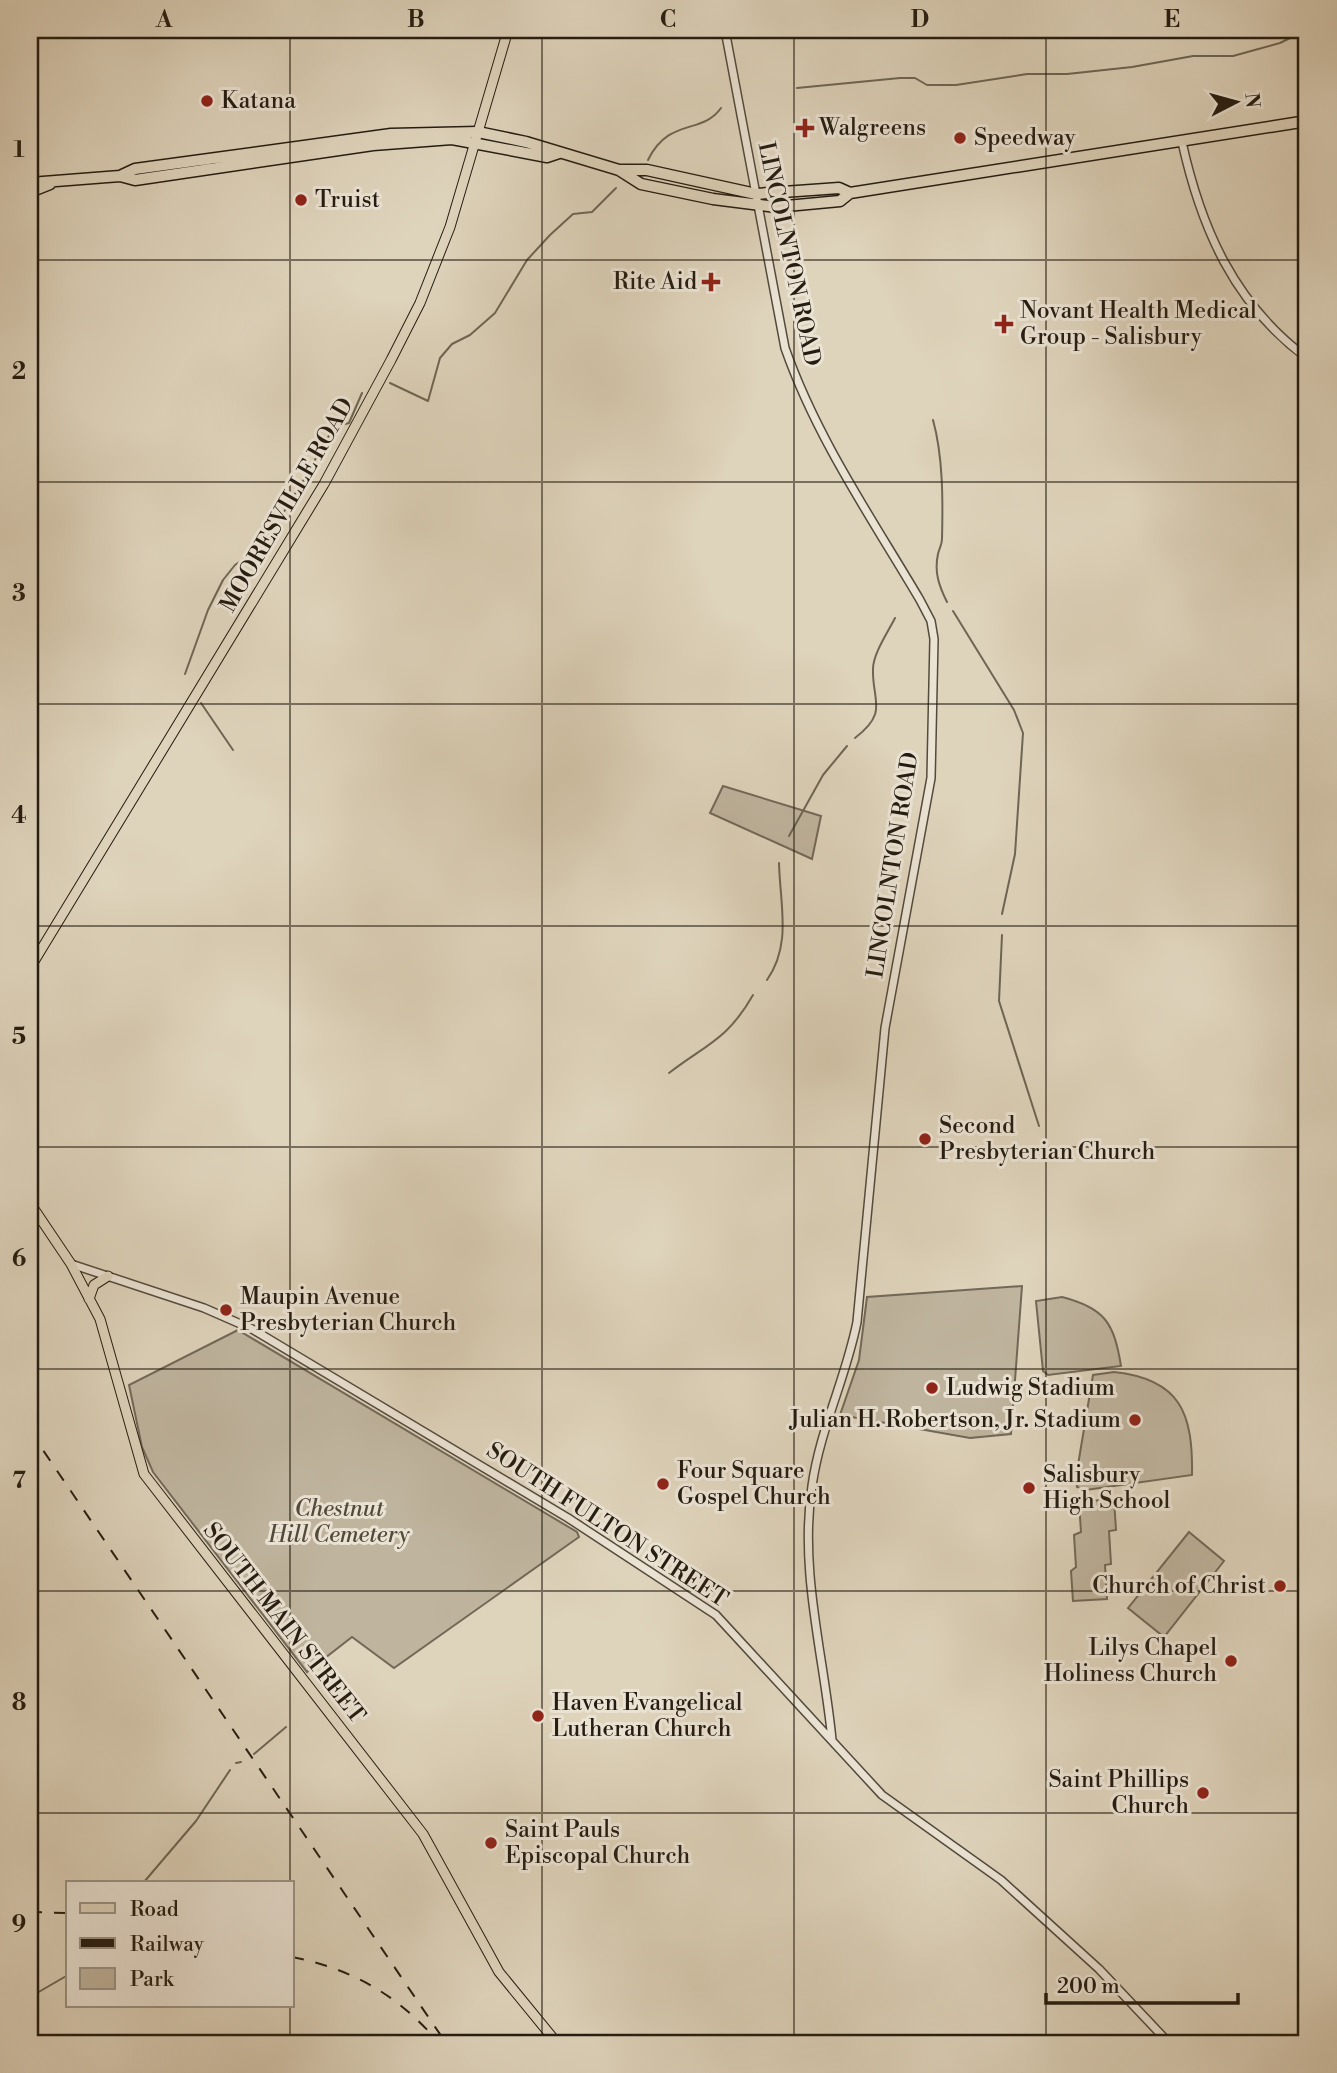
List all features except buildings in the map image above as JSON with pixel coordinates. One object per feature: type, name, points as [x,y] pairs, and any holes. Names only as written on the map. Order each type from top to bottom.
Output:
[{"type":"highway","points":[[619,170],[641,184],[776,207],[840,201],[850,193],[1307,121]]},
{"type":"highway","points":[[30,183],[50,184],[120,176],[135,169],[391,134],[476,136],[559,153],[619,170],[647,170],[756,194],[839,188],[850,193]]},
{"type":"highway","points":[[30,192],[50,184]]},
{"type":"main road","name":"MOORESVILLE ROAD","points":[[30,968],[324,484],[420,303],[450,227],[508,30]]},
{"type":"main road","name":"SOUTH MAIN STREET","points":[[30,1203],[71,1264],[111,1351],[132,1438],[144,1474],[423,1834],[499,1972],[557,2043]]},
{"type":"main road","points":[[89,1299],[94,1285],[108,1276]]},
{"type":"street","name":"LINCOLNTON ROAD","points":[[725,30],[785,348],[800,392],[827,447],[931,621],[935,659],[930,778],[885,1028],[857,1322],[852,1350],[824,1429],[811,1489],[808,1549],[812,1597],[832,1740]]},
{"type":"street","points":[[1182,142],[1203,220],[1223,263],[1239,290],[1263,319],[1307,358]]},
{"type":"street","name":"SOUTH FULTON STREET","points":[[71,1264],[204,1307],[252,1329],[639,1563],[716,1615],[882,1795],[1001,1880],[1094,1965],[1169,2043]]},
{"type":"green space","points":[[723,786],[821,816],[812,859],[710,813]]},
{"type":"green space","name":"Ludwig Stadium","points":[[1022,1286],[1011,1434],[970,1438],[840,1415],[859,1360],[867,1297]]},
{"type":"green space","points":[[1062,1297],[1088,1306],[1105,1320],[1115,1339],[1121,1366],[1048,1375],[1043,1371],[1036,1301]]},
{"type":"green space","name":"Chestnut Hill Cemetery","points":[[238,1330],[577,1532],[579,1537],[394,1668],[352,1637],[307,1672],[153,1472],[142,1447],[129,1385]]},
{"type":"green space","name":"Julian H. Robertson, Jr. Stadium","points":[[1114,1372],[1155,1382],[1178,1403],[1190,1434],[1192,1475],[1086,1490],[1077,1487],[1076,1477],[1093,1375]]},
{"type":"green space","points":[[1114,1499],[1116,1530],[1109,1531],[1111,1564],[1105,1565],[1107,1599],[1073,1601],[1071,1571],[1076,1567],[1074,1535],[1081,1532],[1079,1502]]},
{"type":"green space","points":[[1189,1532],[1224,1561],[1164,1637],[1128,1608]]},
{"type":"waterway","points":[[797,88],[900,78],[915,78],[927,85],[956,85],[1027,74],[1067,74],[1132,67],[1193,56],[1233,56],[1280,43],[1306,30]]},
{"type":"waterway","points":[[648,160],[666,138],[705,121],[721,108]]},
{"type":"waterway","points":[[390,383],[428,401],[440,358],[452,344],[470,335],[495,313],[527,260],[550,235],[573,214],[592,212],[616,188]]},
{"type":"waterway","points":[[309,470],[334,427],[349,423],[362,393]]},
{"type":"waterway","points":[[933,420],[941,463],[942,494],[942,541],[938,552],[937,573],[947,602]]},
{"type":"waterway","points":[[185,674],[208,610],[223,580],[235,565],[263,546],[304,479]]},
{"type":"waterway","points":[[953,611],[1014,710],[1023,733],[1015,854],[1002,914]]},
{"type":"waterway","points":[[855,738],[872,721],[875,713],[874,663],[895,618]]},
{"type":"waterway","points":[[201,703],[233,750]]},
{"type":"waterway","points":[[789,836],[823,775],[847,746]]},
{"type":"waterway","points":[[767,980],[775,966],[782,938],[779,863]]},
{"type":"waterway","points":[[1002,935],[999,1001],[1039,1126]]},
{"type":"waterway","points":[[669,1073],[735,1022],[753,995]]},
{"type":"waterway","points":[[254,1754],[286,1727]]},
{"type":"waterway","points":[[236,1763],[241,1762]]},
{"type":"waterway","points":[[145,1881],[196,1821],[230,1770]]},
{"type":"waterway","points":[[30,1997],[66,1976]]},
{"type":"railway","points":[[30,1431],[446,2043]]},
{"type":"railway","points":[[30,1912],[66,1913]]},
{"type":"railway","points":[[294,1958],[332,1968],[368,1984],[402,2006],[432,2035]]},
{"type":"place","name":"Katana","points":[[207,101]]},
{"type":"place","name":"Walgreens","points":[[805,128]]},
{"type":"place","name":"Speedway","points":[[960,138]]},
{"type":"place","name":"Truist","points":[[301,200]]},
{"type":"place","name":"Rite Aid","points":[[711,282]]},
{"type":"place","name":"Novant Health Medical Group - Salisbury","points":[[1004,324]]},
{"type":"place","name":"Second Presbyterian Church","points":[[925,1139]]},
{"type":"place","name":"Maupin Avenue Presbyterian Church","points":[[226,1310]]},
{"type":"place","name":"Ludwig Stadium","points":[[932,1388]]},
{"type":"place","name":"Julian H. Robertson, Jr. Stadium","points":[[1135,1420]]},
{"type":"place","name":"Four Square Gospel Church","points":[[663,1484]]},
{"type":"place","name":"Salisbury High School","points":[[1029,1488]]},
{"type":"place","name":"Church of Christ","points":[[1280,1586]]},
{"type":"place","name":"Lilys Chapel Holiness Church","points":[[1231,1661]]},
{"type":"place","name":"Haven Evangelical Lutheran Church","points":[[538,1716]]},
{"type":"place","name":"Saint Phillips Church","points":[[1203,1793]]},
{"type":"place","name":"Saint Pauls Episcopal Church","points":[[491,1843]]}]
